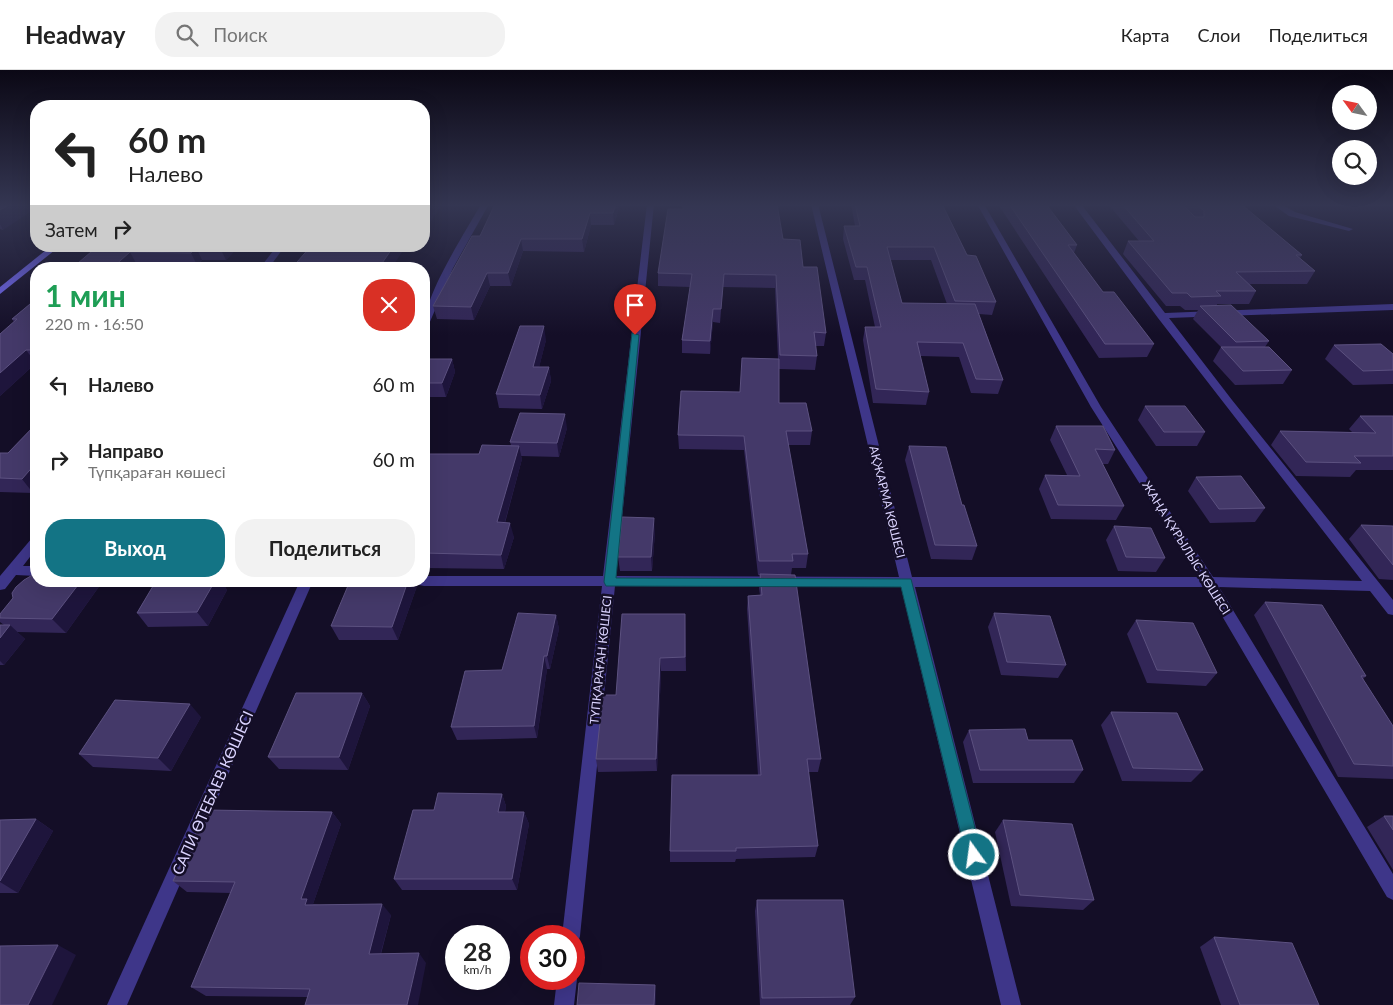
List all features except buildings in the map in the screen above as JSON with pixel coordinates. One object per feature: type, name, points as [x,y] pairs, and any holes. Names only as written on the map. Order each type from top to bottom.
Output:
[{"type":"main road","points":[[36,262],[49,252]]},
{"type":"main road","points":[[0,291],[30,267]]},
{"type":"street","points":[[430,311],[460,248]]},
{"type":"street","name":"ТҮПҚАРАҒАН КӨШЕСІ","points":[[572,925],[645,248]]},
{"type":"street","name":"АҚЖАРМА КӨШЕСІ","points":[[825,248],[1011,1005]]},
{"type":"street","name":"ЖАҢА ҚҰРЫЛЫС КӨШЕСІ","points":[[1005,248],[1096,407],[1209,582],[1393,891]]},
{"type":"street","points":[[1110,248],[1161,316],[1393,610]]},
{"type":"street","points":[[268,262],[276,252]]},
{"type":"street","points":[[1161,316],[1393,307]]},
{"type":"street","points":[[0,585],[30,548]]},
{"type":"street","points":[[12,570],[30,571]]},
{"type":"street","points":[[430,581],[1209,582],[1375,586]]},
{"type":"street","name":"САПИ ӨТЕБАЕВ КӨШЕСІ","points":[[118,1005],[304,587]]},
{"type":"street","points":[[564,1005],[565,990]]},
{"type":"route","points":[[635,335],[610,582],[906,583],[974,855]]}]
